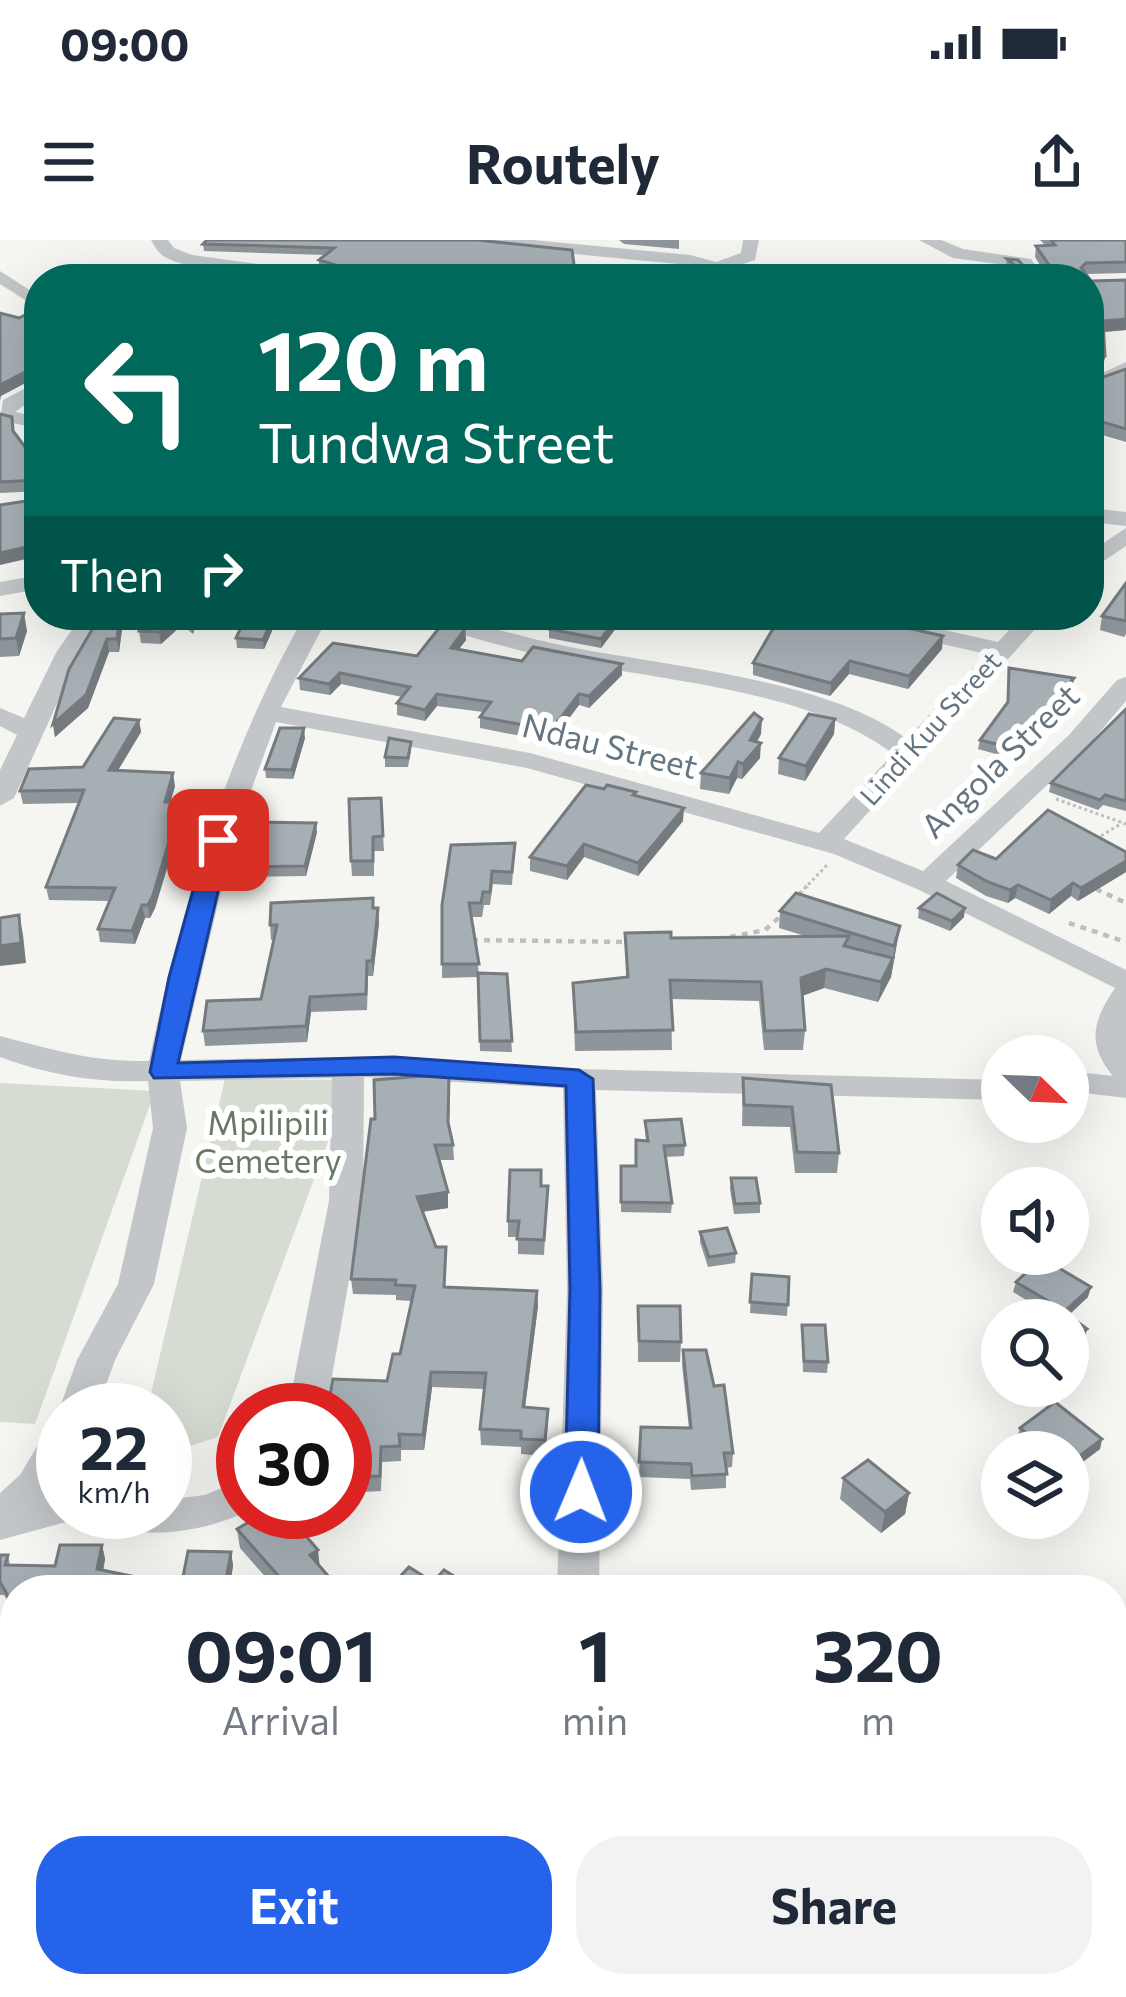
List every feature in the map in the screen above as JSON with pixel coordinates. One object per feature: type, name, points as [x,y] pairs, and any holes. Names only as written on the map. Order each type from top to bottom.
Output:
[{"type":"street","points":[[159,240],[177,256],[204,264]]},
{"type":"street","points":[[480,240],[702,264]]},
{"type":"street","points":[[726,264],[748,256],[751,240]]},
{"type":"street","points":[[927,240],[959,254],[1026,264]]},
{"type":"street","points":[[0,276],[24,294]]},
{"type":"street","points":[[24,396],[3,415],[24,420]]},
{"type":"street","points":[[0,798],[81,630]]},
{"type":"street","points":[[88,1383],[136,1284],[170,1128],[163,1072],[218,840],[266,712],[309,630]]},
{"type":"street","points":[[474,630],[553,651],[812,702],[869,723],[907,752]]},
{"type":"street","points":[[911,630],[1000,650]]},
{"type":"street","name":"Lindi Kuu Street","points":[[834,845],[907,752],[1021,630]]},
{"type":"street","name":"Angola Street","points":[[1126,685],[1028,790],[927,884],[1126,982]]},
{"type":"street","name":"Ndau Street","points":[[266,712],[530,761],[834,845],[927,884]]},
{"type":"street","points":[[0,716],[31,732]]},
{"type":"street","points":[[1126,994],[1106,1024],[1108,1049],[1126,1071]]},
{"type":"street","points":[[0,1046],[77,1069],[163,1072],[347,1066],[468,1069],[579,1079],[981,1089]]},
{"type":"street","points":[[312,1383],[346,1201],[347,1066]]},
{"type":"street","points":[[578,1575],[585,1289],[579,1079]]},
{"type":"street","points":[[1089,1084],[1126,1088]]},
{"type":"street","points":[[0,1521],[36,1483]]},
{"type":"street","points":[[0,1521],[36,1514]]},
{"type":"path","points":[[1028,790],[1124,824]]},
{"type":"path","points":[[1088,844],[1124,824]]},
{"type":"path","points":[[726,938],[773,925],[834,845]]},
{"type":"path","points":[[1093,887],[1126,903]]},
{"type":"path","points":[[454,944],[488,937],[629,942]]},
{"type":"green space","name":"Mpilipili Cemetery","points":[[225,1079],[351,1080],[238,1383],[216,1383],[216,1438],[192,1445],[192,1383],[153,1383]]},
{"type":"green space","name":"Mpilipili Cemetery","points":[[0,1083],[155,1091],[50,1383],[36,1383],[35,1424],[0,1422]]},
{"type":"building","points":[[207,240],[477,240],[572,250],[574,264],[332,264],[319,260],[334,248],[203,244]]},
{"type":"building","points":[[1051,240],[1126,240],[1126,262],[1048,264],[1036,246],[1055,245]]},
{"type":"building","points":[[1126,280],[1126,319],[1104,321],[1104,281]]},
{"type":"building","points":[[0,313],[24,316],[24,373],[0,385]]},
{"type":"building","points":[[1126,369],[1126,429],[1104,422],[1104,377]]},
{"type":"building","points":[[0,414],[12,417],[13,431],[24,446],[24,481],[0,482]]},
{"type":"building","points":[[24,501],[24,547],[0,553],[0,505]]},
{"type":"building","points":[[1126,583],[1126,621],[1104,613]]},
{"type":"building","points":[[24,613],[16,638],[0,639],[0,614]]},
{"type":"building","points":[[92,630],[118,630],[117,639],[107,639],[86,695],[53,724],[69,669]]},
{"type":"building","points":[[240,630],[267,630],[263,640],[236,638]]},
{"type":"building","points":[[437,630],[464,630],[451,648],[522,661],[533,647],[622,664],[589,696],[579,694],[551,730],[480,717],[491,702],[437,694],[425,710],[397,703],[410,687],[340,673],[329,684],[299,678],[333,643],[417,656]]},
{"type":"building","points":[[554,630],[608,630],[601,639]]},
{"type":"building","points":[[772,630],[916,630],[943,636],[909,676],[850,661],[831,683],[753,663]]},
{"type":"building","points":[[1009,668],[1074,678],[1012,748],[980,740],[1008,702]]},
{"type":"building","points":[[1126,709],[1126,801],[1105,795],[1100,800],[1051,783]]},
{"type":"building","points":[[754,713],[762,719],[750,740],[761,743],[743,764],[738,762],[730,778],[701,773]]},
{"type":"building","points":[[809,714],[835,719],[806,766],[779,758]]},
{"type":"building","points":[[114,718],[139,720],[109,770],[173,773],[165,802],[181,802],[153,895],[148,905],[142,905],[132,931],[98,929],[115,888],[46,887],[84,790],[20,791],[29,769],[83,767]]},
{"type":"building","points":[[280,728],[304,728],[292,770],[265,769]]},
{"type":"building","points":[[389,738],[411,742],[408,758],[385,757]]},
{"type":"building","points":[[586,785],[604,789],[607,785],[684,808],[638,863],[584,844],[567,866],[530,857]]},
{"type":"building","points":[[381,798],[383,836],[373,837],[373,861],[351,861],[349,799]]},
{"type":"building","points":[[1048,810],[1126,852],[1126,861],[1081,888],[1073,883],[1051,900],[1018,885],[1010,890],[988,882],[958,865],[973,850],[996,859]]},
{"type":"building","points":[[246,822],[316,823],[305,866],[237,867]]},
{"type":"building","points":[[515,843],[512,872],[492,871],[490,892],[483,892],[481,903],[469,903],[479,964],[442,964],[442,905],[451,845]]},
{"type":"building","points":[[796,893],[900,926],[894,946],[780,911]]},
{"type":"building","points":[[937,893],[965,908],[952,921],[919,908]]},
{"type":"building","points":[[373,898],[373,908],[378,908],[366,994],[310,997],[306,1026],[203,1031],[207,1001],[261,999],[277,925],[270,925],[271,903]]},
{"type":"building","points":[[19,915],[21,943],[0,946],[0,918]]},
{"type":"building","points":[[671,932],[671,938],[849,936],[844,946],[893,958],[881,982],[826,969],[801,978],[805,1030],[765,1031],[761,982],[670,980],[673,1030],[576,1032],[573,983],[628,977],[625,933]]},
{"type":"building","points":[[478,973],[507,974],[512,1041],[480,1041]]},
{"type":"building","points":[[449,1074],[448,1122],[453,1145],[435,1145],[448,1192],[417,1197],[436,1247],[446,1247],[444,1287],[537,1291],[523,1407],[548,1409],[545,1440],[521,1439],[521,1431],[480,1429],[486,1373],[431,1372],[423,1435],[399,1434],[400,1446],[381,1447],[380,1476],[372,1476],[372,1383],[332,1383],[333,1379],[387,1381],[393,1354],[400,1354],[415,1286],[395,1285],[396,1280],[351,1279],[371,1119],[375,1119],[374,1080]]},
{"type":"building","points":[[743,1078],[831,1085],[839,1153],[797,1152],[792,1107],[744,1105]]},
{"type":"building","points":[[681,1119],[685,1145],[664,1146],[672,1203],[621,1202],[621,1166],[636,1166],[636,1140],[648,1141],[645,1121]]},
{"type":"building","points":[[510,1170],[541,1170],[541,1186],[548,1186],[544,1240],[517,1239],[519,1221],[508,1221]]},
{"type":"building","points":[[731,1178],[756,1178],[760,1203],[735,1204]]},
{"type":"building","points":[[727,1228],[736,1253],[709,1257],[700,1232]]},
{"type":"building","points":[[752,1274],[789,1277],[788,1305],[750,1302]]},
{"type":"building","points":[[1024,1275],[1071,1275],[1091,1287],[1078,1299],[1045,1299],[1016,1282]]},
{"type":"building","points":[[638,1306],[680,1306],[681,1342],[639,1341]]},
{"type":"building","points":[[802,1325],[825,1325],[828,1362],[804,1361]]},
{"type":"building","points":[[683,1350],[706,1350],[714,1386],[724,1385],[733,1453],[724,1453],[727,1474],[692,1476],[691,1464],[639,1462],[641,1427],[691,1428]]},
{"type":"building","points":[[1048,1407],[1061,1407],[1102,1439],[1089,1449],[1089,1431],[1020,1428]]},
{"type":"building","points":[[868,1460],[909,1493],[885,1512],[843,1478]]},
{"type":"building","points":[[246,1539],[308,1539],[318,1550],[310,1555],[327,1575],[278,1575]]},
{"type":"building","points":[[60,1545],[102,1545],[97,1569],[126,1575],[0,1575],[0,1555],[8,1555],[5,1565],[55,1566]]},
{"type":"building","points":[[188,1551],[231,1552],[227,1575],[183,1575]]},
{"type":"route","points":[[218,840],[163,1072],[394,1066],[579,1079],[585,1289],[581,1492]]}]
